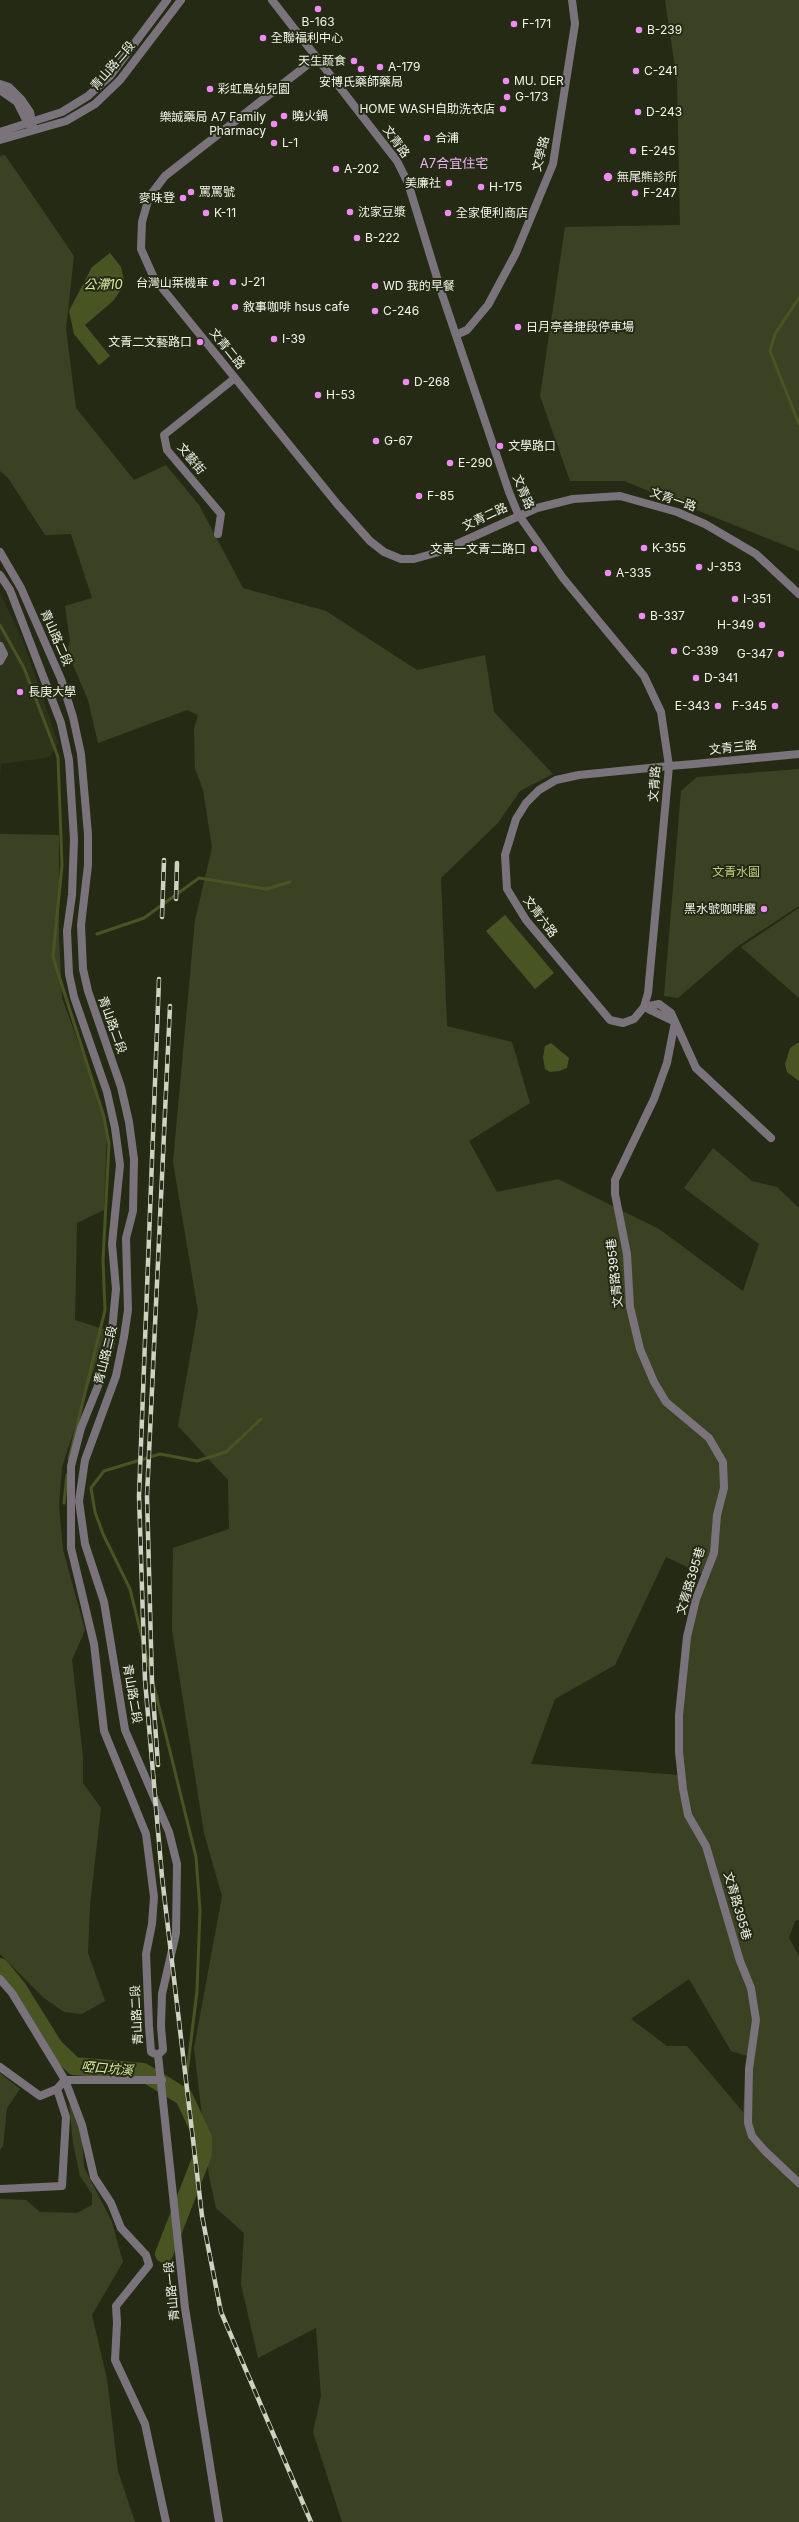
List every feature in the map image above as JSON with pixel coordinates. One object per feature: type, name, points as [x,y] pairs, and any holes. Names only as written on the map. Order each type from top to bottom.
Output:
[{"type":"street","name":"青山路二段","points":[[0,140],[72,107],[100,86],[110,76],[167,0]]},
{"type":"street","name":"青山路二段","points":[[0,132],[66,121],[95,104],[120,80],[180,0]]},
{"type":"street","name":"文青路","points":[[272,0],[397,160],[408,183],[456,335],[509,492],[518,514],[563,578],[644,676],[661,712],[669,766],[648,993],[644,1007]]},
{"type":"street","name":"文學路","points":[[456,335],[467,330],[488,305],[516,253],[553,164],[575,24],[572,0]]},
{"type":"street","name":"文青二路","points":[[316,58],[165,176],[149,197],[142,222],[141,249],[154,278],[234,378],[338,505],[370,542],[384,552],[401,559],[439,552],[518,514]]},
{"type":"street","points":[[0,84],[9,87],[21,99],[30,126]]},
{"type":"street","points":[[0,90],[17,102],[30,126]]},
{"type":"street","name":"文藝街","points":[[218,534],[221,514],[167,450],[164,436],[234,378]]},
{"type":"street","name":"文青一路","points":[[518,514],[573,499],[620,496],[653,505],[677,512],[705,524],[756,554],[799,594]]},
{"type":"street","name":"青山路二段","points":[[0,552],[20,588],[61,679],[73,717],[81,754],[88,834],[88,864],[81,925],[83,969],[88,991],[121,1087],[129,1122],[134,1159],[133,1211],[126,1238],[128,1310],[124,1337],[116,1376],[85,1460],[79,1500],[86,1544],[104,1602],[125,1730],[169,1832],[177,1864],[176,1933],[162,1994],[161,2026],[164,2050],[158,2055],[151,2052],[149,2026],[146,1954],[152,1924],[154,1897],[146,1834],[104,1731],[94,1644],[71,1548],[71,1466],[81,1428],[100,1381],[111,1342],[116,1282],[112,1244],[120,1165],[115,1128],[107,1092],[74,997],[69,974],[67,930],[72,888],[74,839],[68,760],[61,723],[10,590],[0,575]]},
{"type":"street","points":[[0,646],[4,654],[0,660]]},
{"type":"street","name":"文青三路","points":[[669,766],[799,754]]},
{"type":"street","name":"文青六路","points":[[644,1007],[634,1018],[624,1023],[610,1020],[515,905],[507,888],[505,855],[516,819],[526,803],[539,790],[556,780],[579,774],[669,766]]},
{"type":"street","points":[[644,1007],[659,1004],[671,1013],[696,1068],[771,1138]]},
{"type":"street","name":"文青路395巷","points":[[675,1022],[667,1063],[654,1098],[615,1180],[615,1194],[627,1254],[630,1307],[640,1349],[654,1382],[666,1402],[710,1438],[718,1449],[723,1462],[724,1488],[717,1515],[714,1553],[696,1599],[687,1638],[679,1715],[679,1752],[683,1790],[688,1815],[706,1846],[740,1961],[751,1988],[756,2020],[749,2069],[748,2123],[752,2136],[765,2151],[799,2182]]},
{"type":"street","points":[[0,1979],[12,1993],[65,2080],[82,2125],[94,2177],[111,2203],[121,2228],[146,2255],[149,2265],[116,2306],[117,2323],[115,2360],[145,2424],[166,2522]]},
{"type":"street","name":"青山路一段","points":[[158,2055],[165,2106],[185,2308],[219,2522]]},
{"type":"street","points":[[0,2067],[40,2096],[57,2089],[65,2080],[161,2080]]},
{"type":"street","points":[[0,2189],[62,2186],[66,2118],[57,2089]]},
{"type":"shaded area","name":"長庚大學","points":[[0,593],[23,641],[58,743],[50,757],[1,764],[0,777]]},
{"type":"green space","points":[[665,0],[799,0],[799,551],[624,481],[570,481],[540,396],[565,227],[680,225],[677,81]]},
{"type":"green space","points":[[5,155],[74,256],[66,329],[76,408],[134,480],[166,465],[199,505],[243,588],[326,611],[417,670],[485,655],[494,712],[553,774],[520,791],[498,823],[441,878],[447,1026],[512,1042],[530,1103],[469,1141],[497,1192],[558,1179],[659,1229],[743,1291],[759,1244],[684,1188],[713,1148],[752,1181],[777,1187],[799,1208],[799,1920],[795,1921],[789,1938],[799,1956],[799,2522],[342,2522],[313,2432],[321,2396],[316,2328],[258,2358],[241,2284],[244,2233],[216,2208],[209,2176],[194,2048],[222,1896],[204,1833],[172,1630],[173,1548],[229,1529],[228,1480],[178,1426],[198,1311],[173,1162],[195,920],[212,848],[203,790],[195,768],[194,729],[198,715],[187,710],[98,743],[88,700],[67,651],[70,641],[65,606],[92,598],[71,534],[45,535],[8,478],[0,471],[0,156]],"holes":[[[666,1557],[702,1574],[675,1721],[679,1775],[531,1764],[555,1699],[615,1665]],[[689,1979],[731,2051],[747,2056],[743,2112],[687,2046],[667,2046],[631,2019]]]},
{"type":"green space","name":"文青水園","points":[[799,769],[799,906],[738,946],[678,998],[664,996],[681,791],[697,777]]},
{"type":"green space","points":[[0,834],[59,835],[59,938],[62,998],[92,1080],[107,1133],[104,1210],[77,1223],[75,1320],[107,1330],[62,1467],[59,1506],[63,1550],[85,1630],[72,1660],[83,1757],[83,1783],[101,1808],[90,1905],[88,1953],[105,2001],[82,2014],[64,2012],[44,1998],[0,1954]]},
{"type":"green space","points":[[799,908],[799,998],[741,947]]},
{"type":"green space","points":[[0,2073],[20,2089],[7,2108],[3,2146],[0,2150]]},
{"type":"green space","points":[[69,2104],[81,2124],[84,2167],[112,2222],[123,2262],[92,2315],[107,2379],[118,2471],[135,2522],[0,2522],[0,2199],[26,2200],[40,2212],[77,2213],[92,2205],[92,2194],[80,2176],[73,2143]]},
{"type":"water","name":"公滯10","points":[[110,253],[121,267],[124,281],[122,288],[113,301],[85,325],[110,356],[99,365],[74,334],[69,311],[92,267]]},
{"type":"water","points":[[505,915],[554,973],[535,989],[486,931]]},
{"type":"water","points":[[799,1042],[799,1081],[787,1072],[785,1064],[790,1048]]},
{"type":"water","points":[[551,1043],[569,1058],[567,1068],[550,1072],[545,1069],[543,1057],[545,1046]]},
{"type":"waterway","points":[[799,298],[775,334],[770,351],[799,424]]},
{"type":"waterway","points":[[0,625],[24,668],[58,757],[62,865],[53,957],[104,1117],[109,1144],[103,1260],[105,1310],[69,1459]]},
{"type":"waterway","points":[[97,934],[144,918],[199,878],[266,889],[290,882]]},
{"type":"waterway","points":[[184,2097],[197,1991],[200,1910],[196,1857],[130,1589],[103,1534],[95,1512],[91,1488],[104,1471],[160,1454],[197,1461],[226,1452],[261,1419]]},
{"type":"waterway","points":[[64,1503],[67,1475]]},
{"type":"waterway","name":"啞口坑溪","points":[[0,1967],[18,1989],[54,2047],[74,2066],[143,2072],[184,2097],[203,2138],[203,2154],[164,2254]]},
{"type":"railway","points":[[162,917],[164,860]]},
{"type":"railway","points":[[176,899],[177,863]]},
{"type":"railway","points":[[159,979],[139,1496],[145,1680],[162,1877],[202,2216],[221,2312],[311,2522]]},
{"type":"railway","points":[[158,1765],[152,1683],[147,1496],[170,1006]]},
{"type":"place","name":"B-163","points":[[318,9]]},
{"type":"place","name":"F-171","points":[[514,24]]},
{"type":"place","name":"B-239","points":[[639,30]]},
{"type":"place","name":"全聯福利中心","points":[[263,38]]},
{"type":"place","name":"天生蔬食","points":[[354,61]]},
{"type":"place","name":"A-179","points":[[380,67]]},
{"type":"place","name":"安博氏藥師藥局","points":[[361,69]]},
{"type":"place","name":"C-241","points":[[636,71]]},
{"type":"place","name":"MU. DER","points":[[506,81]]},
{"type":"place","name":"彩虹島幼兒園","points":[[210,89]]},
{"type":"place","name":"G-173","points":[[507,97]]},
{"type":"place","name":"HOME WASH自助洗衣店","points":[[503,109]]},
{"type":"place","name":"D-243","points":[[638,112]]},
{"type":"place","name":"曉火鍋","points":[[284,116]]},
{"type":"place","name":"樂誠藥局 A7 Family Pharmacy","points":[[274,124]]},
{"type":"place","name":"合浦","points":[[427,138]]},
{"type":"place","name":"L-1","points":[[274,143]]},
{"type":"place","name":"E-245","points":[[633,151]]},
{"type":"place","name":"A-202","points":[[336,169]]},
{"type":"place","name":"無尾熊診所","points":[[608,177]]},
{"type":"place","name":"美廉社","points":[[449,183]]},
{"type":"place","name":"H-175","points":[[481,187]]},
{"type":"place","name":"罵罵號","points":[[191,192]]},
{"type":"place","name":"F-247","points":[[635,193]]},
{"type":"place","name":"麥味登","points":[[183,198]]},
{"type":"place","name":"沈家豆漿","points":[[350,212]]},
{"type":"place","name":"K-11","points":[[206,213]]},
{"type":"place","name":"全家便利商店","points":[[448,213]]},
{"type":"place","name":"B-222","points":[[357,238]]},
{"type":"place","name":"J-21","points":[[233,282]]},
{"type":"place","name":"台灣山葉機車","points":[[216,283]]},
{"type":"place","name":"WD 我的早餐","points":[[375,286]]},
{"type":"place","name":"敘事咖啡 hsus cafe","points":[[235,307]]},
{"type":"place","name":"C-246","points":[[375,311]]},
{"type":"place","name":"日月亭善捷段停車場","points":[[518,327]]},
{"type":"place","name":"I-39","points":[[274,339]]},
{"type":"place","name":"文青二文藝路口","points":[[200,342]]},
{"type":"place","name":"D-268","points":[[406,382]]},
{"type":"place","name":"H-53","points":[[318,395]]},
{"type":"place","name":"G-67","points":[[376,441]]},
{"type":"place","name":"文學路口","points":[[500,446]]},
{"type":"place","name":"E-290","points":[[450,463]]},
{"type":"place","name":"F-85","points":[[419,496]]},
{"type":"place","name":"K-355","points":[[644,548]]},
{"type":"place","name":"文青一文青二路口","points":[[534,549]]},
{"type":"place","name":"J-353","points":[[699,567]]},
{"type":"place","name":"A-335","points":[[608,573]]},
{"type":"place","name":"I-351","points":[[735,599]]},
{"type":"place","name":"B-337","points":[[642,616]]},
{"type":"place","name":"H-349","points":[[762,625]]},
{"type":"place","name":"C-339","points":[[674,651]]},
{"type":"place","name":"G-347","points":[[781,654]]},
{"type":"place","name":"D-341","points":[[696,678]]},
{"type":"place","name":"長庚大學","points":[[20,692]]},
{"type":"place","name":"E-343","points":[[718,706]]},
{"type":"place","name":"F-345","points":[[775,706]]},
{"type":"place","name":"黑水號咖啡廳","points":[[764,909]]},
{"type":"district","name":"A7合宜住宅","points":[[454,164]]}]
